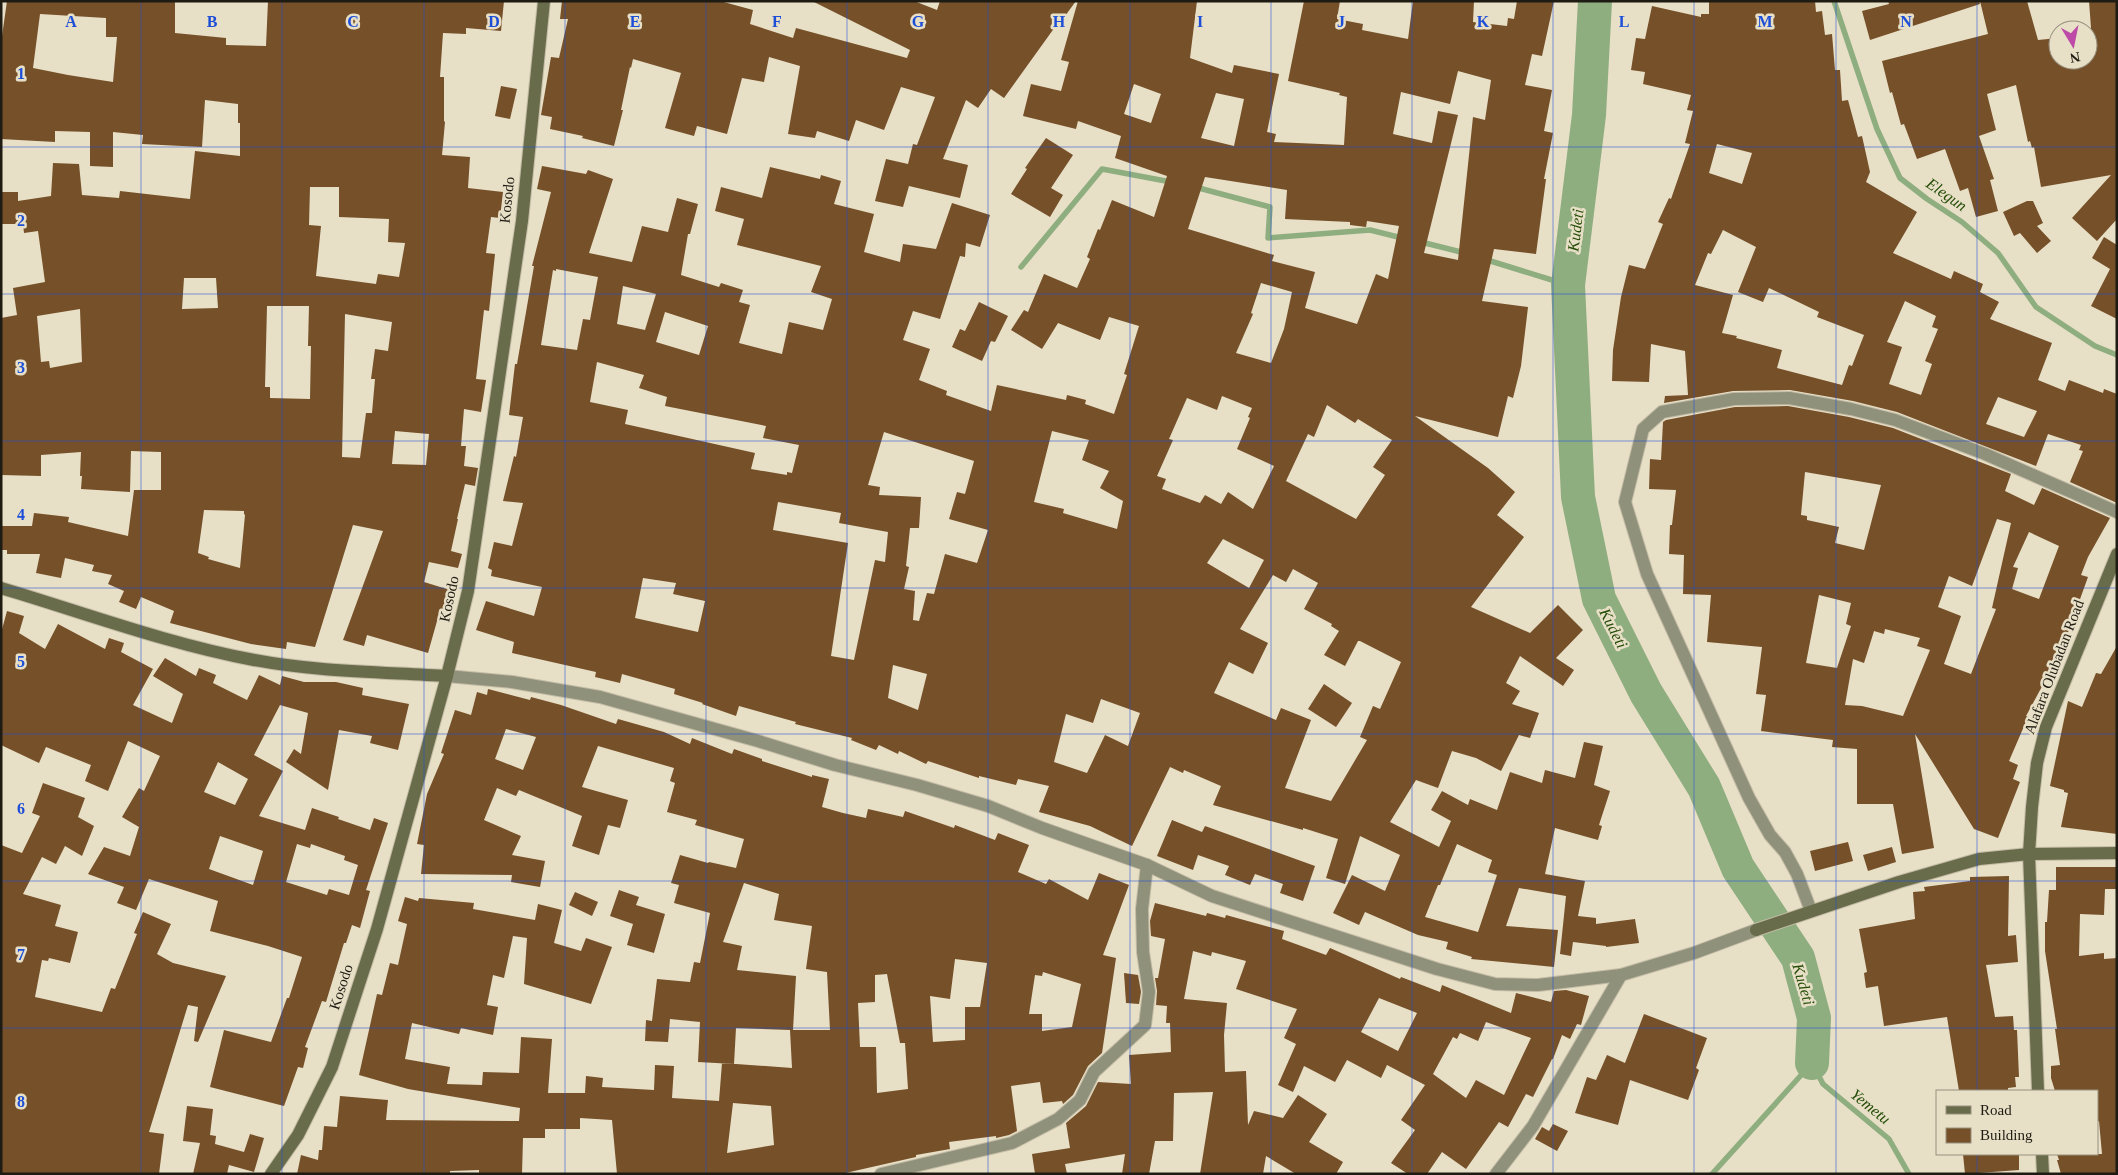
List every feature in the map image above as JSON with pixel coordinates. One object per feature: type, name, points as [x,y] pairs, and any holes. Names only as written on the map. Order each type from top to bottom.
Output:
[{"type":"street","name":"Kosodo","points":[[272,1174],[298,1135],[332,1067],[377,929],[447,676],[468,591],[522,221],[544,1]]},
{"type":"street","points":[[1811,911],[1797,874],[1785,852],[1770,835],[1748,798],[1647,574],[1625,502],[1643,429],[1662,412],[1734,399],[1789,398],[1851,409],[1896,420],[1976,450],[2117,512]]},
{"type":"street","name":"Alafara Olubadan Road","points":[[2038,1090],[2029,854],[2037,763],[2046,727],[2117,554]]},
{"type":"street","points":[[1,588],[192,647],[256,660],[334,669],[512,682],[600,697],[758,741],[835,765],[917,785],[988,806],[1042,828],[1147,865],[1212,896],[1437,969],[1495,984],[1538,985],[1621,975],[1694,953],[1790,917],[1935,870],[1979,859],[2029,854],[2117,853]]},
{"type":"street","points":[[882,1174],[1012,1143],[1058,1119],[1080,1100],[1094,1072],[1145,1024],[1149,992],[1143,952],[1142,909],[1147,865]]},
{"type":"street","points":[[1496,1174],[1533,1126],[1621,975]]},
{"type":"street","points":[[2042,1155],[2043,1174]]},
{"type":"building","points":[[7,1],[175,1],[175,33],[226,38],[226,45],[266,46],[268,1],[504,1],[501,31],[466,28],[466,34],[443,33],[440,77],[444,77],[445,122],[442,155],[470,157],[468,188],[503,192],[500,218],[491,217],[486,253],[495,254],[489,311],[484,310],[476,379],[486,380],[481,412],[464,409],[461,446],[466,446],[464,466],[478,468],[475,486],[465,484],[457,519],[451,551],[462,554],[458,568],[429,562],[424,582],[450,590],[439,622],[437,621],[428,653],[367,635],[364,646],[343,640],[383,531],[353,525],[315,647],[287,642],[286,649],[251,644],[170,623],[174,611],[141,597],[136,609],[119,602],[124,591],[108,584],[112,575],[92,571],[94,565],[65,558],[61,578],[36,573],[40,554],[7,554],[7,550],[1,550],[1,526],[32,526],[34,513],[69,517],[68,522],[128,536],[134,490],[161,490],[161,452],[131,451],[130,492],[81,489],[81,452],[41,455],[41,476],[1,475],[1,318],[17,315],[13,288],[45,282],[38,231],[24,233],[23,224],[1,224],[1,192],[18,192],[18,201],[51,196],[53,163],[79,164],[82,195],[119,198],[120,191],[190,199],[195,151],[240,156],[240,123],[238,123],[238,104],[205,100],[202,147],[142,144],[143,135],[113,132],[113,167],[90,166],[90,132],[55,131],[55,142],[1,139],[1,43]],"holes":[[[40,14],[106,18],[106,37],[117,37],[113,82],[33,68]],[[310,187],[339,187],[339,217],[389,219],[388,242],[405,243],[399,277],[378,274],[376,284],[316,276],[321,226],[309,225]],[[184,278],[216,278],[218,308],[182,309]],[[267,306],[309,306],[308,346],[311,346],[310,399],[270,398],[270,387],[265,387]],[[80,309],[82,362],[50,368],[49,361],[41,362],[37,316]],[[345,314],[392,322],[388,351],[375,349],[371,379],[375,379],[372,413],[366,413],[360,458],[342,457]],[[395,431],[429,434],[426,465],[392,464]],[[204,510],[244,511],[240,568],[208,559],[209,557],[198,553]]]},
{"type":"building","points":[[562,1],[720,1],[753,10],[750,24],[793,38],[796,28],[907,58],[910,50],[812,1],[914,1],[937,10],[940,1],[1076,1],[1004,98],[991,89],[978,108],[966,100],[943,159],[968,165],[960,198],[909,186],[903,207],[875,201],[886,159],[908,164],[913,144],[917,145],[935,97],[901,87],[884,130],[856,120],[849,141],[817,131],[815,138],[788,134],[800,66],[769,57],[764,82],[742,78],[727,134],[697,126],[694,136],[665,128],[681,73],[633,59],[614,146],[582,138],[583,136],[550,129],[552,117],[541,115],[551,57],[559,58],[568,19],[560,19]]},
{"type":"building","points":[[1078,1],[1197,1],[1190,58],[1232,73],[1234,65],[1279,74],[1267,132],[1276,134],[1274,142],[1344,145],[1347,97],[1339,95],[1340,93],[1288,81],[1304,1],[1340,1],[1337,19],[1363,24],[1362,30],[1408,39],[1413,1],[1474,1],[1473,22],[1507,26],[1508,18],[1514,19],[1517,1],[1554,1],[1542,56],[1532,54],[1525,85],[1552,90],[1544,131],[1553,133],[1544,179],[1546,179],[1536,254],[1494,249],[1482,301],[1528,307],[1521,366],[1513,398],[1508,396],[1498,437],[1415,416],[1488,468],[1515,492],[1497,515],[1524,537],[1471,607],[1530,633],[1558,605],[1583,630],[1556,658],[1574,670],[1563,686],[1520,656],[1506,683],[1520,691],[1512,704],[1539,713],[1530,738],[1519,735],[1501,771],[1476,758],[1452,751],[1438,788],[1416,780],[1390,822],[1439,847],[1451,821],[1431,810],[1442,791],[1468,805],[1470,799],[1497,810],[1510,772],[1542,783],[1545,770],[1575,778],[1584,742],[1603,746],[1594,785],[1610,791],[1599,825],[1602,826],[1598,840],[1555,828],[1545,874],[1585,881],[1578,916],[1596,918],[1596,924],[1635,919],[1639,943],[1606,947],[1573,942],[1571,956],[1560,954],[1566,896],[1519,888],[1506,926],[1558,930],[1554,967],[1471,959],[1472,957],[1446,949],[1448,942],[1418,935],[1365,912],[1359,925],[1333,913],[1352,875],[1385,891],[1400,855],[1360,836],[1345,884],[1326,878],[1338,839],[1213,805],[1221,786],[1184,770],[1183,773],[1170,767],[1132,846],[1090,826],[1039,812],[1049,786],[1018,779],[1016,785],[979,776],[979,778],[928,761],[926,764],[899,751],[898,754],[879,745],[876,750],[851,740],[852,738],[795,724],[796,722],[739,706],[736,716],[674,694],[675,689],[622,674],[620,683],[595,677],[596,672],[512,653],[514,642],[476,630],[486,601],[534,616],[542,587],[491,576],[492,570],[488,568],[494,542],[512,546],[523,503],[503,501],[514,456],[516,457],[523,417],[509,415],[515,364],[517,364],[534,266],[532,266],[551,192],[537,189],[542,166],[586,174],[588,170],[613,179],[589,253],[632,262],[642,226],[668,232],[677,198],[698,204],[690,234],[688,234],[681,275],[719,287],[721,283],[743,290],[739,302],[750,305],[739,343],[782,354],[789,322],[823,330],[832,299],[811,292],[821,266],[737,245],[744,219],[715,211],[721,187],[762,198],[770,167],[820,179],[821,175],[841,181],[834,204],[874,214],[864,252],[900,262],[903,244],[936,249],[952,203],[990,215],[980,247],[966,243],[965,257],[960,256],[940,319],[913,311],[903,340],[930,349],[919,380],[947,391],[946,395],[991,411],[997,385],[1066,400],[1067,395],[1086,400],[1085,404],[1114,414],[1127,375],[1124,374],[1139,326],[1109,317],[1100,340],[1058,323],[1042,349],[1011,330],[1024,310],[1028,312],[1044,274],[1077,288],[1090,259],[1087,257],[1098,229],[1100,230],[1112,200],[1154,217],[1167,176],[1115,158],[1121,136],[1078,121],[1076,129],[1023,116],[1031,84],[1061,91],[1069,62],[1061,60]],"holes":[[[1458,71],[1491,80],[1485,120],[1473,117],[1458,260],[1424,253],[1458,115],[1438,111],[1432,143],[1393,134],[1401,92],[1450,104]],[[1134,84],[1161,94],[1151,123],[1124,114]],[[1216,93],[1244,99],[1234,146],[1201,138]],[[1205,177],[1287,190],[1285,219],[1350,222],[1350,225],[1366,227],[1367,221],[1399,226],[1388,279],[1376,274],[1357,324],[1305,308],[1315,272],[1272,261],[1274,255],[1188,229]],[[553,270],[598,277],[590,320],[583,319],[577,350],[541,345]],[[1261,283],[1292,292],[1284,329],[1271,363],[1236,353],[1253,314],[1251,313]],[[623,286],[656,294],[645,330],[617,324]],[[665,312],[708,326],[699,355],[656,342]],[[597,362],[644,375],[639,388],[667,397],[665,406],[766,426],[763,438],[799,445],[792,473],[787,472],[787,475],[751,469],[755,453],[625,424],[628,410],[590,402]],[[1222,396],[1252,408],[1248,417],[1250,418],[1237,449],[1274,466],[1253,509],[1228,492],[1221,504],[1205,495],[1200,503],[1162,489],[1166,479],[1157,476],[1173,440],[1169,439],[1187,398],[1217,410]],[[1327,405],[1355,423],[1358,419],[1392,440],[1373,467],[1385,475],[1356,519],[1286,481],[1308,434],[1314,437]],[[1052,431],[1089,440],[1082,460],[1109,471],[1100,488],[1123,501],[1117,529],[1063,513],[1064,509],[1034,502]],[[884,432],[974,461],[965,494],[957,492],[949,519],[988,530],[977,563],[945,554],[934,594],[927,593],[919,621],[913,620],[915,591],[904,589],[909,567],[906,566],[910,528],[919,528],[921,497],[879,495],[880,487],[868,485]],[[778,502],[841,513],[839,523],[888,532],[885,562],[875,560],[854,660],[831,656],[848,543],[773,530]],[[1223,539],[1264,560],[1249,588],[1207,563]],[[1293,569],[1318,583],[1304,609],[1332,624],[1331,626],[1339,631],[1324,655],[1345,666],[1358,641],[1360,641],[1401,662],[1380,709],[1373,706],[1360,737],[1367,740],[1331,801],[1285,788],[1311,720],[1281,708],[1276,720],[1214,693],[1229,662],[1253,674],[1268,643],[1240,629],[1273,575],[1286,582]],[[643,578],[676,583],[673,594],[705,601],[698,632],[635,618]],[[893,665],[927,674],[918,710],[888,698]],[[1101,699],[1140,713],[1128,746],[1105,735],[1087,773],[1054,762],[1066,714],[1093,723]],[[1457,844],[1492,860],[1488,872],[1497,875],[1478,932],[1425,917]]]},
{"type":"building","points":[[1709,1],[1815,1],[1816,12],[1822,11],[1825,35],[1832,34],[1835,70],[1840,70],[1842,101],[1848,100],[1858,137],[1862,136],[1870,172],[1866,182],[1917,212],[1893,253],[1951,279],[1954,271],[1983,284],[1980,292],[1999,302],[1990,319],[2052,343],[2038,380],[2065,391],[2069,380],[2103,393],[2104,389],[2117,394],[2117,503],[2070,482],[2083,451],[2079,450],[2081,445],[2048,434],[2036,466],[1897,412],[1853,401],[1790,390],[1733,391],[1664,403],[1665,396],[1688,395],[1685,351],[1651,344],[1649,382],[1612,381],[1613,350],[1621,297],[1629,265],[1645,269],[1663,224],[1658,222],[1669,198],[1671,199],[1690,144],[1685,143],[1693,111],[1687,110],[1691,95],[1643,84],[1645,72],[1631,70],[1636,38],[1645,39],[1652,6],[1701,17],[1701,14],[1709,14]],"holes":[[[1717,144],[1752,153],[1742,184],[1709,173]],[[1723,230],[1756,247],[1738,292],[1763,302],[1769,288],[1819,312],[1817,317],[1864,335],[1852,366],[1849,365],[1842,385],[1777,368],[1782,350],[1722,333],[1733,295],[1695,285],[1708,253],[1711,254]],[[1905,301],[1936,316],[1932,327],[1938,329],[1925,361],[1932,364],[1921,395],[1889,384],[1902,347],[1887,342]],[[1998,397],[2037,411],[2024,437],[1986,424]]]},
{"type":"building","points":[[1888,1],[1979,1],[1980,4],[1870,40],[1862,11],[1889,4]]},
{"type":"building","points":[[1980,1],[2027,1],[2038,40],[2048,39],[2048,70],[2098,70],[2098,20],[2090,20],[2089,1],[2117,1],[2117,219],[2097,241],[2072,218],[2111,175],[2041,187],[2034,147],[2032,148],[2030,141],[2028,142],[2016,85],[1987,94],[1996,130],[1979,136],[1994,179],[1990,180],[1998,211],[1976,217],[1968,188],[1960,191],[1945,149],[1917,159],[1904,124],[1901,125],[1882,61],[1988,34]]},
{"type":"building","points":[[501,86],[517,89],[510,119],[495,116]]},
{"type":"building","points":[[1046,138],[1073,155],[1051,188],[1063,195],[1050,217],[1011,194],[1027,169],[1025,168]]},
{"type":"building","points":[[2027,201],[2033,201],[2043,223],[2037,226],[2051,241],[2037,253],[2020,233],[2014,236],[2003,212]]},
{"type":"building","points":[[2104,237],[2117,245],[2117,319],[2091,306],[2110,269],[2092,258]]},
{"type":"building","points":[[979,302],[1008,316],[995,342],[991,341],[982,361],[952,347],[960,329],[965,331]]},
{"type":"building","points":[[1788,406],[1849,417],[1893,428],[2011,474],[2005,491],[2034,505],[2042,488],[2110,518],[2088,557],[2081,575],[2088,577],[2060,653],[2026,716],[2028,717],[2009,761],[2018,765],[2013,779],[2020,782],[1998,838],[1974,829],[1915,734],[1934,848],[1902,854],[1893,804],[1857,804],[1857,749],[1832,747],[1833,740],[1761,731],[1766,695],[1756,694],[1762,647],[1707,642],[1711,595],[1683,594],[1684,555],[1669,554],[1670,525],[1672,525],[1676,490],[1649,489],[1650,459],[1661,460],[1663,422],[1735,407]],"holes":[[[1805,472],[1881,485],[1864,550],[1835,543],[1839,527],[1807,520],[1807,516],[1801,515]],[[1997,519],[2011,523],[1992,608],[1996,609],[1971,674],[1944,664],[1961,616],[1938,607],[1949,576],[1972,586]],[[2029,532],[2059,546],[2039,599],[2012,589],[2018,568],[2013,567]],[[1819,595],[1851,603],[1846,624],[1851,626],[1837,668],[1806,663]],[[1885,629],[1920,638],[1917,646],[1930,650],[1903,716],[1862,706],[1845,705],[1853,659],[1864,663],[1874,631],[1884,634]]]},
{"type":"building","points":[[7,611],[24,616],[19,633],[45,649],[58,624],[105,649],[109,638],[124,643],[121,652],[153,669],[133,705],[172,723],[183,694],[153,676],[165,658],[196,676],[199,668],[216,675],[213,683],[247,700],[259,675],[280,685],[282,676],[304,682],[336,682],[363,688],[362,695],[409,704],[398,750],[370,743],[372,736],[339,730],[328,790],[286,762],[294,749],[301,754],[308,713],[280,705],[254,755],[283,771],[259,816],[305,830],[312,808],[370,830],[374,818],[388,823],[366,890],[370,891],[360,928],[352,925],[346,943],[344,943],[326,1002],[322,1001],[305,1047],[308,1048],[303,1068],[298,1067],[284,1106],[210,1087],[224,1030],[271,1042],[287,998],[289,998],[302,957],[210,931],[218,901],[149,879],[136,910],[117,903],[124,887],[88,874],[104,847],[130,856],[139,827],[122,817],[139,788],[144,791],[160,756],[128,741],[108,791],[85,781],[91,765],[46,747],[39,763],[1,745],[1,633]],"holes":[[[218,762],[248,779],[235,805],[204,792]],[[220,836],[263,851],[253,885],[209,869]],[[297,844],[310,848],[311,844],[345,856],[344,860],[358,865],[349,895],[329,889],[327,895],[286,882]]]},
{"type":"building","points":[[2117,646],[2117,834],[2061,827],[2068,793],[2050,786],[2068,701],[2082,707],[2096,673],[2101,674]]},
{"type":"building","points":[[1324,684],[1352,703],[1336,727],[1308,709]]},
{"type":"building","points":[[488,689],[530,700],[531,697],[616,724],[618,719],[664,732],[690,744],[692,738],[732,754],[734,749],[762,759],[762,761],[812,777],[812,775],[829,779],[822,807],[843,813],[866,818],[868,809],[903,817],[905,811],[954,828],[955,825],[995,840],[998,833],[1029,845],[1018,872],[1046,884],[1049,879],[1088,900],[1099,873],[1129,885],[1103,955],[1116,958],[1102,1053],[1088,1066],[1073,1095],[1063,1104],[1062,1101],[1043,1103],[1040,1082],[1011,1086],[1017,1131],[1009,1135],[949,1142],[950,1149],[916,1155],[916,1157],[841,1174],[617,1174],[612,1120],[580,1118],[580,1129],[545,1129],[545,1138],[523,1138],[522,1174],[479,1174],[479,1170],[450,1171],[450,1174],[297,1174],[301,1155],[318,1160],[319,1150],[322,1150],[324,1126],[337,1127],[340,1096],[388,1100],[386,1120],[519,1121],[520,1108],[408,1089],[359,1075],[377,994],[382,995],[390,963],[398,965],[407,924],[398,921],[405,897],[418,901],[419,898],[474,903],[473,909],[535,920],[538,904],[562,910],[554,943],[581,951],[586,938],[612,947],[591,1004],[524,984],[527,938],[513,936],[504,978],[493,975],[487,1005],[498,1007],[493,1035],[461,1028],[459,1034],[412,1023],[405,1059],[450,1067],[447,1084],[482,1085],[483,1072],[519,1073],[521,1037],[552,1039],[548,1093],[585,1093],[586,1076],[603,1078],[602,1087],[654,1090],[655,1065],[674,1066],[672,1098],[719,1101],[722,1063],[698,1062],[700,1022],[670,1019],[668,1042],[645,1041],[646,1020],[652,1021],[657,979],[690,982],[694,962],[700,963],[710,913],[674,903],[679,885],[671,883],[680,855],[736,868],[744,839],[695,825],[697,820],[667,812],[675,783],[670,781],[674,768],[598,746],[582,787],[628,800],[620,828],[608,825],[599,855],[572,846],[582,816],[519,790],[516,796],[497,788],[484,820],[521,836],[512,855],[545,861],[540,887],[511,882],[512,875],[421,874],[424,845],[417,844],[427,794],[444,754],[441,753],[455,710],[471,715],[477,692],[487,695]],"holes":[[[506,729],[536,737],[523,770],[495,759]],[[744,883],[779,894],[774,920],[812,926],[806,969],[827,972],[830,1030],[793,1030],[796,976],[737,970],[742,946],[723,942]],[[955,959],[987,963],[980,1007],[965,1007],[965,1040],[933,1042],[930,996],[950,999]],[[1043,972],[1081,984],[1072,1027],[1042,1031],[1042,1014],[1029,1014],[1035,975],[1042,976]],[[887,974],[900,1043],[905,1043],[908,1089],[877,1093],[876,1047],[860,1047],[858,1003],[875,1002],[875,975]],[[736,1028],[790,1030],[792,1068],[734,1064]],[[733,1103],[771,1106],[774,1145],[727,1153]]]},
{"type":"building","points":[[43,783],[85,798],[78,817],[94,826],[82,856],[65,846],[56,864],[42,857],[23,894],[61,905],[55,926],[78,932],[70,963],[49,958],[48,961],[42,960],[35,997],[102,1012],[111,988],[115,989],[137,934],[134,933],[143,912],[171,924],[157,954],[173,963],[226,976],[198,1042],[194,1041],[198,1007],[188,1005],[149,1132],[164,1134],[159,1174],[1,1174],[1,845],[22,853],[40,816],[32,813]]},
{"type":"building","points":[[1172,820],[1202,832],[1205,826],[1315,866],[1303,901],[1280,893],[1283,884],[1255,874],[1250,885],[1225,875],[1229,866],[1198,855],[1193,870],[1157,856]]},
{"type":"building","points":[[1848,842],[1853,861],[1815,871],[1810,851]]},
{"type":"building","points":[[1892,847],[1896,862],[1868,871],[1863,855]]},
{"type":"building","points":[[2056,867],[2117,867],[2117,889],[2105,889],[2104,915],[2080,914],[2079,956],[2104,953],[2104,959],[2117,958],[2117,1174],[2061,1174],[2057,1160],[2059,1160],[2057,1155],[2102,1154],[2098,1122],[2098,1090],[2055,1090],[2051,1078],[2051,1066],[2060,1065],[2055,1029],[2057,1029],[2045,951],[2045,922],[2047,922],[2049,890],[2056,890]]},
{"type":"building","points":[[2009,876],[2008,936],[2016,935],[2018,962],[1986,965],[1995,1017],[2013,1016],[2014,1030],[2017,1030],[2019,1077],[2015,1077],[2016,1087],[2008,1088],[2008,1090],[1959,1090],[1947,1017],[1884,1026],[1878,986],[1866,988],[1864,973],[1867,972],[1859,929],[1915,919],[1913,892],[1925,891],[1924,887],[1970,881],[1970,877]]},
{"type":"building","points":[[619,890],[639,897],[636,905],[665,914],[654,953],[627,945],[633,924],[610,916]]},
{"type":"building","points":[[575,892],[598,902],[592,916],[569,905]]},
{"type":"building","points":[[1155,903],[1206,916],[1207,913],[1225,918],[1226,915],[1284,931],[1282,939],[1326,955],[1330,948],[1400,979],[1401,977],[1440,992],[1442,985],[1511,1013],[1516,993],[1551,1002],[1554,991],[1566,990],[1589,996],[1581,1025],[1577,1024],[1570,1039],[1562,1035],[1553,1059],[1533,1097],[1526,1094],[1508,1127],[1499,1122],[1466,1169],[1442,1152],[1427,1174],[1408,1174],[1391,1163],[1415,1130],[1401,1120],[1425,1085],[1387,1065],[1381,1078],[1347,1060],[1335,1082],[1304,1066],[1293,1092],[1278,1085],[1296,1044],[1284,1038],[1297,1009],[1236,989],[1246,961],[1212,952],[1211,956],[1193,951],[1184,999],[1227,1003],[1224,1035],[1225,1072],[1246,1071],[1248,1125],[1254,1111],[1283,1118],[1298,1095],[1327,1114],[1309,1142],[1343,1162],[1336,1174],[1296,1174],[1266,1156],[1263,1174],[1200,1174],[1213,1092],[1174,1093],[1173,1141],[1155,1141],[1149,1174],[1122,1174],[1125,1154],[1065,1164],[1067,1174],[1035,1174],[1032,1154],[1070,1148],[1066,1123],[1086,1106],[1098,1082],[1131,1084],[1129,1055],[1171,1052],[1170,1023],[1166,1023],[1167,1006],[1156,1005],[1157,991],[1155,978],[1158,978],[1165,939],[1151,936],[1150,921]],"holes":[[[1379,998],[1417,1013],[1398,1051],[1361,1032]],[[1486,1022],[1531,1038],[1504,1095],[1476,1080],[1466,1098],[1433,1074],[1453,1037],[1457,1039],[1460,1033],[1478,1041]]]},
{"type":"building","points":[[1124,973],[1138,975],[1141,992],[1139,1004],[1126,1003]]},
{"type":"building","points":[[1644,1014],[1707,1038],[1696,1068],[1699,1070],[1688,1100],[1630,1080],[1618,1125],[1575,1113],[1587,1077],[1596,1080],[1607,1055],[1625,1063]]},
{"type":"building","points":[[187,1106],[213,1109],[210,1135],[216,1136],[215,1144],[244,1152],[250,1134],[264,1138],[254,1172],[229,1165],[227,1174],[193,1174],[200,1143],[183,1141]]},
{"type":"building","points":[[1553,1124],[1568,1131],[1557,1151],[1535,1139],[1542,1127],[1549,1131]]},
{"type":"building","points":[[1963,1155],[2019,1155],[2019,1170],[1965,1174]]},
{"type":"waterway","name":"Kudeti","points":[[1595,1],[1589,115],[1568,285],[1578,497],[1599,599],[1646,693],[1704,787],[1738,868],[1798,958],[1814,1018],[1812,1063]]},
{"type":"waterway","name":"Elegun","points":[[1834,1],[1877,129],[1900,178],[1962,222],[1998,253],[2036,307],[2095,346],[2117,355]]},
{"type":"waterway","points":[[1021,267],[1102,169],[1171,182]]},
{"type":"waterway","points":[[1195,187],[1270,207],[1268,238],[1370,230],[1402,238]]},
{"type":"waterway","points":[[1421,242],[1465,253]]},
{"type":"waterway","points":[[1484,259],[1568,285]]},
{"type":"waterway","name":"Yemetu","points":[[1712,1174],[1812,1063],[1823,1084],[1889,1139],[1909,1174]]}]
